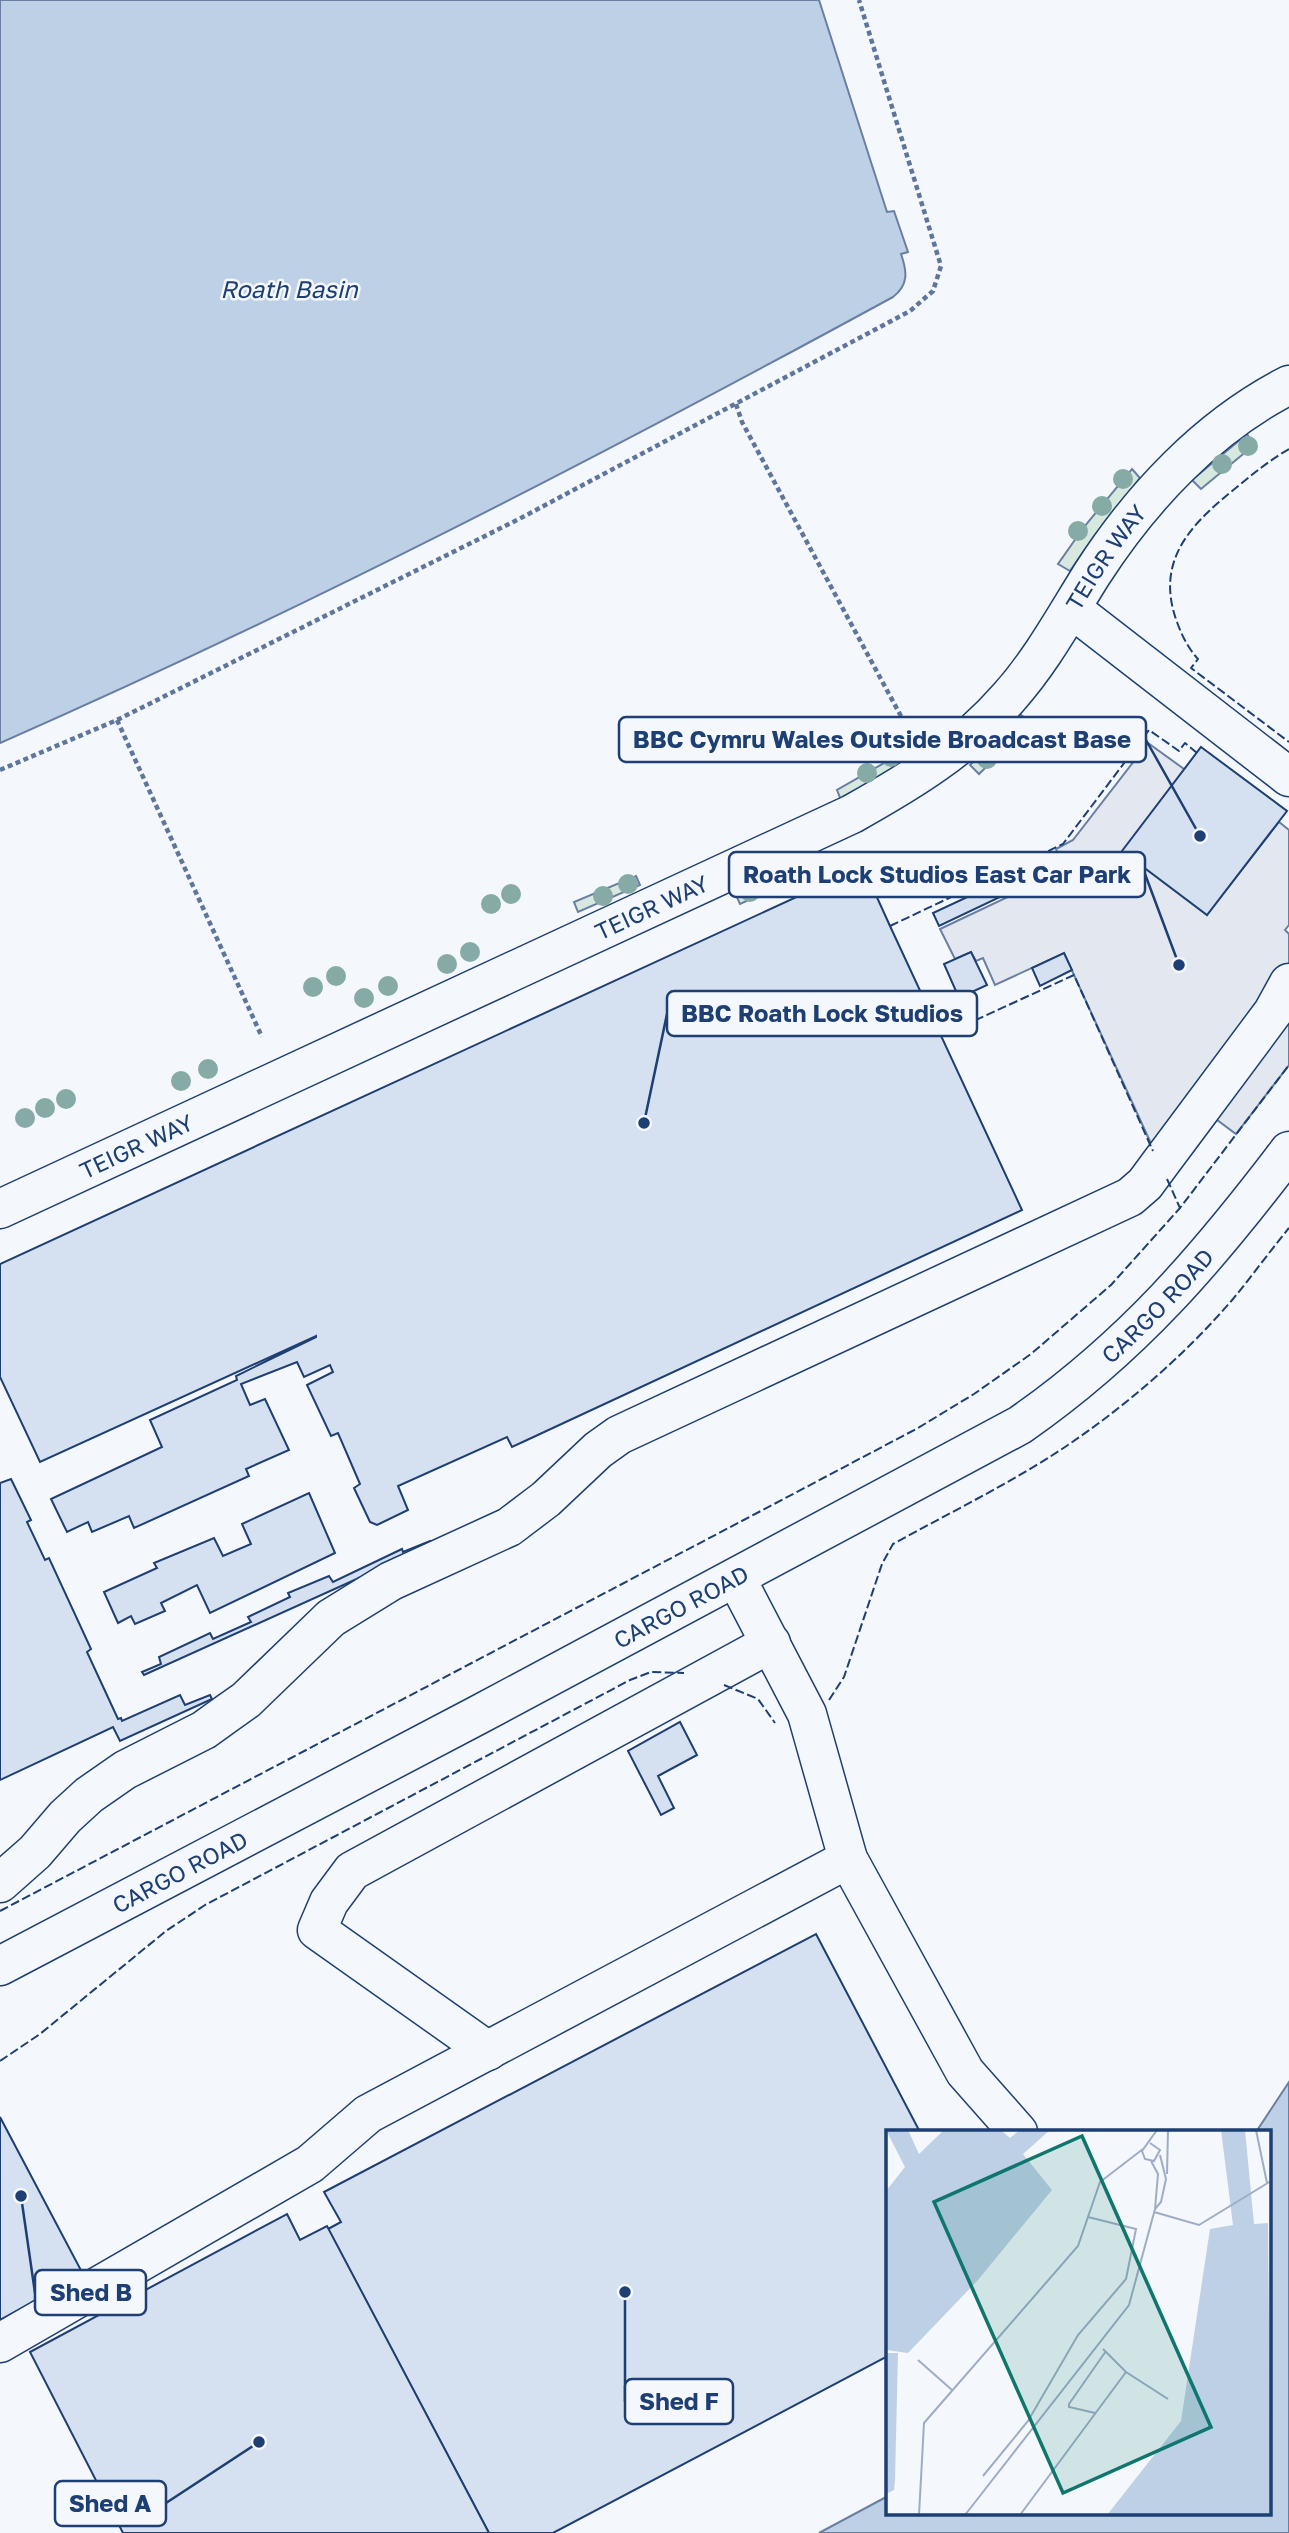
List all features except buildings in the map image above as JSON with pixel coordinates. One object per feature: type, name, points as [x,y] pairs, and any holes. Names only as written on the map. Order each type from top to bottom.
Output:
[{"type":"street","name":"TEIGR WAY","points":[[0,1209],[852,814],[906,784],[956,749],[1008,699],[1044,653],[1114,542],[1152,494],[1217,433],[1246,411],[1289,385]]},
{"type":"street","points":[[1072,609],[1289,777]]},
{"type":"street","points":[[0,1883],[35,1852],[65,1817],[89,1795],[125,1770],[204,1730],[246,1700],[331,1618],[391,1581],[509,1527],[546,1499],[598,1450],[619,1435],[1130,1197],[1160,1166],[1273,1012],[1287,986]]},
{"type":"street","name":"CARGO ROAD","points":[[0,1966],[985,1446],[1020,1425],[1086,1377],[1131,1336],[1224,1235],[1289,1150]]},
{"type":"street","points":[[736,1578],[807,1714],[848,1859],[965,2072],[1016,2130]]},
{"type":"street","points":[[488,2051],[317,1930],[329,1902],[352,1871],[771,1643]]},
{"type":"street","points":[[0,2343],[310,2164],[368,2113],[848,1859]]},
{"type":"path","points":[[0,770],[117,720],[519,519],[910,311],[933,290],[941,266],[859,0]]},
{"type":"path","points":[[736,404],[742,422],[909,732]]},
{"type":"path","points":[[117,720],[262,1037]]},
{"type":"shaded area","points":[[1247,434],[1254,445],[1201,489],[1192,480]]},
{"type":"shaded area","points":[[1132,469],[1140,478],[1070,571],[1058,564],[1084,527]]},
{"type":"shaded area","points":[[1020,714],[1031,723],[979,774],[970,765]]},
{"type":"shaded area","points":[[1148,743],[1184,769],[1207,914],[1279,822],[1289,830],[1289,925],[1285,930],[1289,934],[1289,1065],[1236,1134],[1217,1120],[1169,1183],[1064,953],[995,985],[983,958],[976,961],[971,952],[955,959],[940,929],[1065,870],[1056,849],[1073,840]]},
{"type":"shaded area","points":[[898,755],[905,765],[841,800],[837,790]]},
{"type":"shaded area","points":[[810,858],[815,870],[740,904],[735,893]]},
{"type":"shaded area","points":[[636,876],[640,885],[578,912],[574,902]]},
{"type":"water","name":"Roath Basin","points":[[0,0],[819,0],[887,212],[894,211],[908,252],[901,254],[905,266],[904,283],[893,297],[563,473],[340,585],[0,743]]},
{"type":"water","points":[[1289,2082],[1289,2533],[819,2533],[886,2497],[886,2516],[1272,2516],[1272,2130],[1257,2130]]},
{"type":"fence","points":[[1289,449],[1256,472],[1192,529],[1174,562],[1170,580],[1171,600],[1177,622],[1191,651],[1198,659],[1191,668],[1289,742]]},
{"type":"fence","points":[[890,926],[1063,844],[1149,730],[1179,751],[1185,743],[1197,753]]},
{"type":"fence","points":[[941,1036],[1074,975],[1153,1151]]},
{"type":"fence","points":[[0,1911],[918,1428],[974,1394],[1031,1354],[1111,1285],[1180,1208],[1289,1065]]},
{"type":"fence","points":[[1167,1179],[1180,1208]]},
{"type":"fence","points":[[829,1700],[844,1677],[882,1564],[893,1544],[1044,1460],[1132,1397],[1175,1360],[1215,1320],[1289,1228]]},
{"type":"fence","points":[[0,2061],[40,2034],[166,1931],[205,1905],[630,1680],[651,1672],[684,1673]]},
{"type":"fence","points":[[724,1685],[758,1699],[775,1723]]},
{"type":"place","name":"BBC Cymru Wales Outside Broadcast Base","points":[[1200,836]]},
{"type":"place","name":"Roath Lock Studios East Car Park","points":[[1179,965]]},
{"type":"place","name":"BBC Roath Lock Studios","points":[[644,1123]]},
{"type":"place","name":"Shed B","points":[[21,2196]]},
{"type":"place","name":"Shed F","points":[[625,2292]]},
{"type":"place","name":"Shed A","points":[[259,2442]]}]
